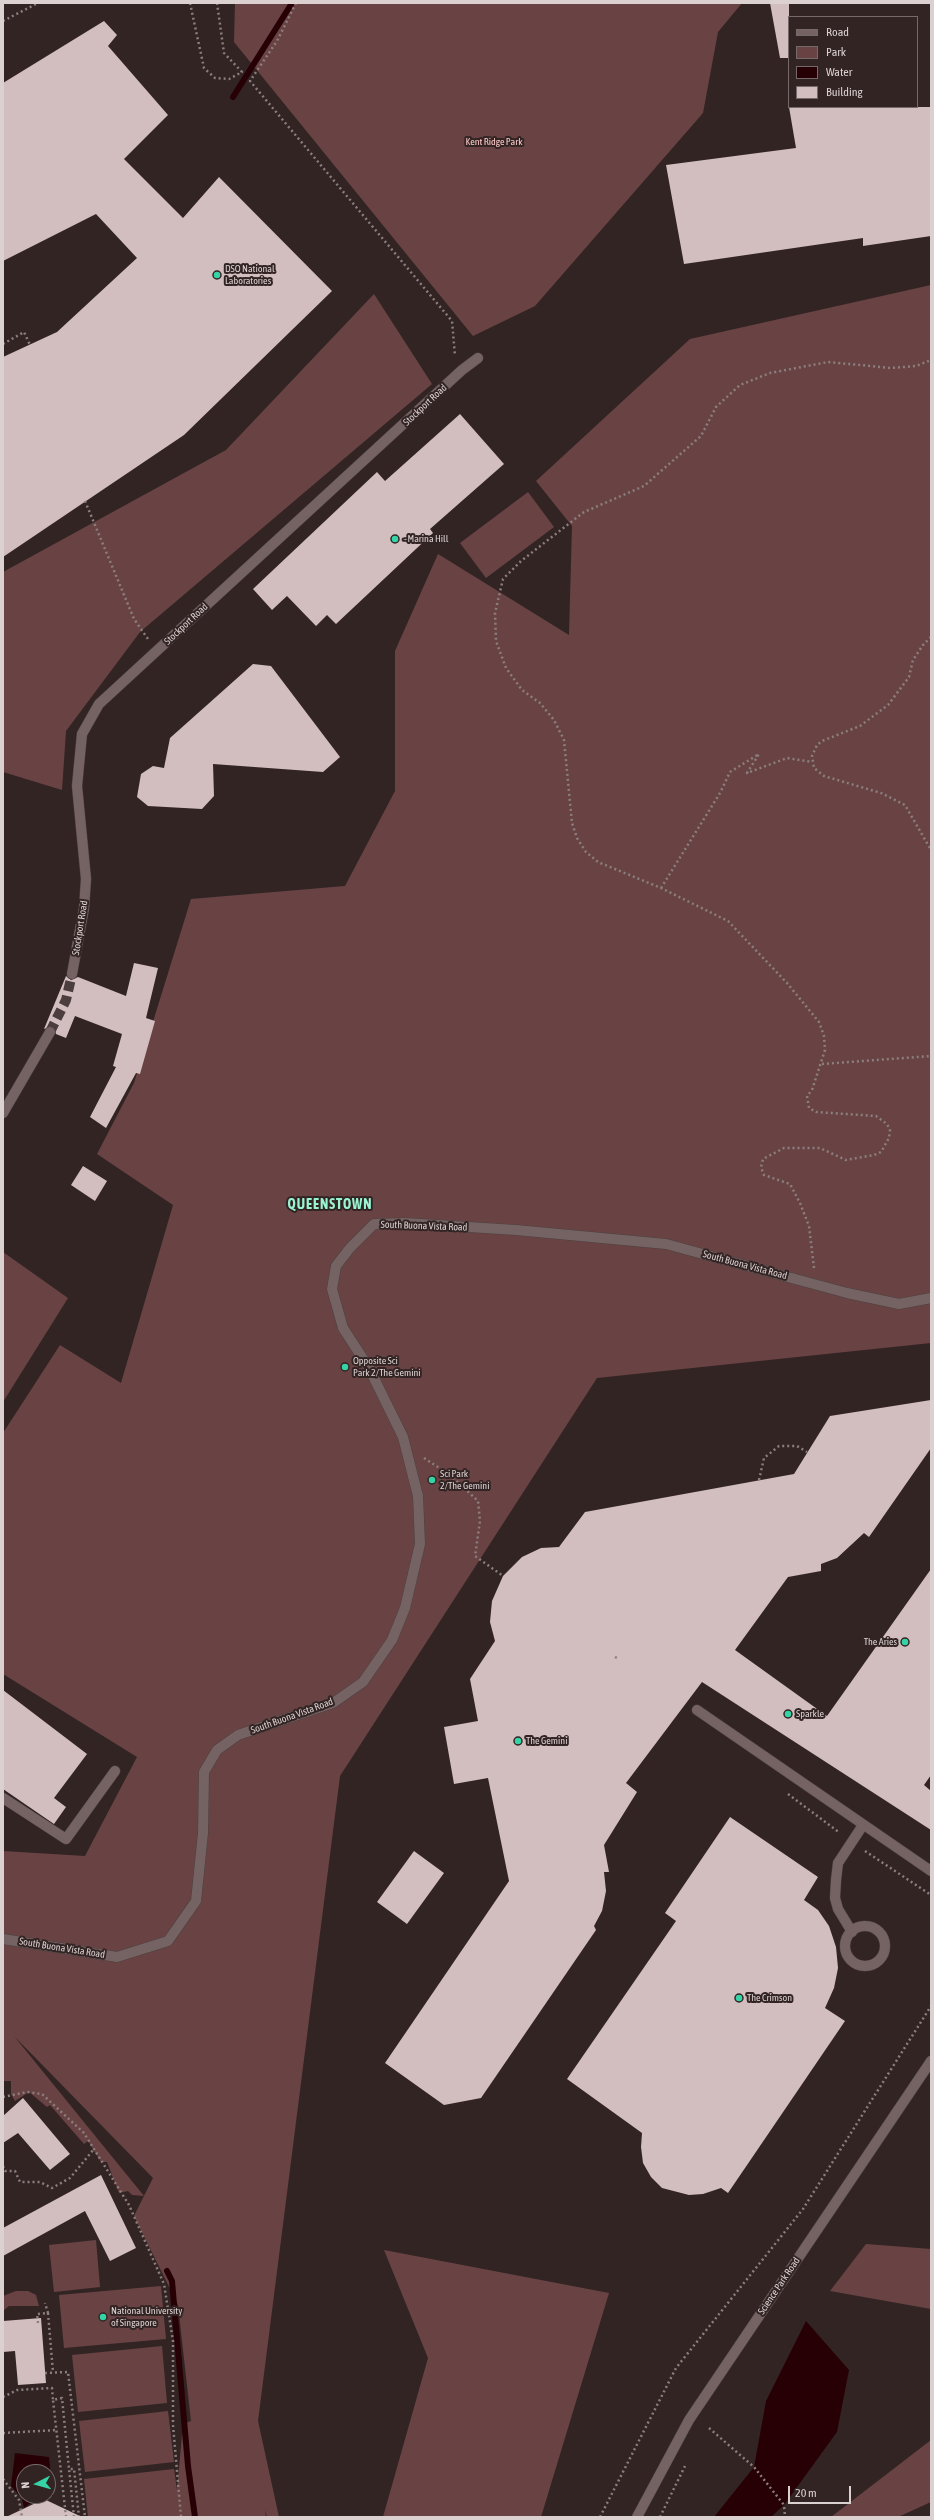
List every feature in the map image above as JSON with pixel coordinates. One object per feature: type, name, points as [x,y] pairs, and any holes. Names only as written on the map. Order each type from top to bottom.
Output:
[{"type":"street","name":"Stockport Road","points":[[72,974],[84,908],[86,879],[77,786],[82,734],[99,704],[462,370],[478,358]]},
{"type":"street","points":[[3,1113],[8,1108],[50,1032]]},
{"type":"street","name":"South Buona Vista Road","points":[[3,1939],[117,1957],[168,1941],[196,1901],[203,1833],[204,1772],[217,1750],[238,1735],[333,1703],[363,1682],[392,1640],[405,1608],[420,1544],[418,1496],[403,1437],[369,1368],[343,1328],[332,1289],[336,1266],[350,1248],[374,1224],[405,1223],[516,1230],[666,1244],[847,1293],[899,1304],[931,1298]]},
{"type":"street","points":[[697,1710],[931,1871]]},
{"type":"street","points":[[3,1798],[66,1839],[115,1771]]},
{"type":"street","points":[[852,1932],[838,1909],[835,1898],[838,1863],[864,1825]]},
{"type":"street","name":"Science Park Road","points":[[638,2517],[689,2420],[931,2061]]},
{"type":"path","points":[[3,21],[38,3]]},
{"type":"path","points":[[190,3],[204,68],[215,78],[229,79],[242,72],[224,53],[218,3]]},
{"type":"path","points":[[296,3],[276,41],[250,81],[452,321],[453,352]]},
{"type":"path","points":[[3,344],[24,332],[30,344]]},
{"type":"path","points":[[815,1270],[809,1226],[800,1203],[790,1184],[764,1175],[761,1167],[763,1159],[784,1148],[820,1148],[846,1160],[874,1155],[886,1146],[890,1130],[882,1119],[876,1116],[816,1112],[809,1108],[807,1096],[812,1090],[822,1064],[825,1050],[824,1036],[819,1022],[787,983],[728,921],[661,888],[598,862],[586,852],[577,838],[572,823],[564,740],[554,720],[540,703],[522,690],[506,668],[496,641],[495,613],[503,580],[521,561],[584,512],[644,486],[701,436],[716,407],[740,385],[770,373],[828,362],[891,368],[916,366],[931,360]]},
{"type":"path","points":[[85,501],[134,619],[157,651]]},
{"type":"path","points":[[931,637],[922,645],[913,660],[909,677],[888,705],[860,726],[817,745],[812,756],[814,768],[824,776],[881,793],[905,805],[931,850]]},
{"type":"path","points":[[661,888],[720,794],[730,772],[759,754],[747,773],[787,758],[812,762]]},
{"type":"path","points":[[822,1064],[931,1056]]},
{"type":"path","points":[[759,1480],[764,1458],[779,1446],[797,1446],[807,1452]]},
{"type":"path","points":[[423,1457],[450,1475],[478,1501],[480,1521],[475,1556],[503,1576]]},
{"type":"path","points":[[786,1792],[852,1843],[931,1895]]},
{"type":"path","points":[[600,2517],[676,2368],[803,2209],[931,2006]]},
{"type":"path","points":[[3,2097],[27,2092],[42,2094],[84,2133],[129,2205],[164,2284],[173,2341],[173,2425],[181,2517]]},
{"type":"path","points":[[3,2166],[5,2171],[15,2171],[20,2182],[40,2182],[52,2188],[70,2178],[94,2149]]},
{"type":"path","points":[[45,2303],[48,2313],[53,2372]]},
{"type":"path","points":[[38,2323],[37,2314],[48,2313]]},
{"type":"path","points":[[45,2373],[68,2372],[84,2517]]},
{"type":"path","points":[[3,2397],[17,2390],[52,2388],[66,2517]]},
{"type":"path","points":[[53,2400],[62,2398],[74,2517]]},
{"type":"path","points":[[709,2428],[754,2467],[784,2505],[785,2517]]},
{"type":"path","points":[[3,2433],[57,2430]]},
{"type":"path","points":[[660,2517],[685,2466]]},
{"type":"path","points":[[69,2469],[74,2468],[79,2517]]},
{"type":"path","points":[[3,2479],[19,2500],[22,2517]]},
{"type":"green space","name":"Kent Ridge Park","points":[[235,3],[742,3],[718,32],[703,113],[535,306],[473,336],[234,42]]},
{"type":"green space","points":[[931,285],[931,1343],[597,1378],[340,1776],[258,2421],[279,2517],[267,2517],[265,2510],[266,2517],[88,2517],[84,2479],[174,2469],[177,2490],[183,2424],[191,2421],[178,2305],[134,2216],[144,2196],[132,2195],[128,2191],[119,2193],[107,2162],[101,2162],[88,2141],[84,2144],[50,2105],[47,2107],[29,2092],[15,2101],[11,2094],[11,2081],[3,2081],[3,1851],[85,1856],[137,1757],[3,1674],[3,1433],[60,1345],[121,1383],[173,1205],[97,1154],[134,1083],[191,899],[345,886],[395,791],[395,651],[438,554],[569,635],[572,526],[536,481],[690,339]],"holes":[[[14,2036],[153,2178],[144,2196]]]},
{"type":"green space","points":[[374,294],[432,384],[140,632],[66,731],[62,790],[3,772],[3,572],[226,450]]},
{"type":"green space","points":[[528,492],[554,527],[486,578],[460,543]]},
{"type":"green space","points":[[3,1252],[68,1298],[3,1402]]},
{"type":"green space","points":[[96,2240],[100,2287],[54,2292],[49,2245]]},
{"type":"green space","points":[[866,2244],[931,2249],[931,2309],[830,2291]]},
{"type":"green space","points":[[384,2250],[609,2293],[541,2517],[383,2517],[428,2358]]},
{"type":"green space","points":[[161,2286],[166,2339],[64,2348],[59,2295]]},
{"type":"green space","points":[[16,2291],[28,2291],[36,2295],[39,2306],[9,2306],[3,2311],[3,2296]]},
{"type":"green space","points":[[162,2346],[167,2403],[78,2412],[72,2355]]},
{"type":"green space","points":[[168,2411],[174,2462],[85,2472],[79,2421]]},
{"type":"green space","points":[[931,2440],[931,2502],[898,2517],[831,2517]]},
{"type":"water","points":[[806,2321],[849,2370],[837,2432],[784,2505],[771,2517],[714,2517],[754,2467],[766,2401]]},
{"type":"water","points":[[15,2453],[49,2457],[50,2464],[16,2464],[16,2491],[11,2486]]},
{"type":"water","points":[[23,2504],[29,2504],[24,2508]]},
{"type":"building","points":[[770,3],[789,3],[788,58],[780,58]]},
{"type":"building","name":"DSO National Laboratories","points":[[104,21],[117,35],[108,46],[168,115],[124,159],[183,218],[219,177],[332,291],[184,435],[3,557],[3,357],[57,332],[137,258],[96,214],[3,261],[3,83]]},
{"type":"building","points":[[931,107],[931,236],[863,246],[863,238],[684,264],[666,165],[796,148],[789,108]]},
{"type":"building","points":[[460,414],[504,464],[430,529],[433,533],[336,624],[327,615],[316,626],[287,596],[272,610],[253,589],[377,472],[385,481]]},
{"type":"building","points":[[253,664],[271,666],[340,757],[323,772],[213,764],[214,796],[202,809],[148,806],[137,797],[141,774],[153,766],[164,768],[170,738]]},
{"type":"building","points":[[134,963],[158,968],[146,1018],[155,1021],[140,1074],[136,1073],[106,1128],[90,1117],[116,1067],[113,1066],[122,1034],[75,1016],[66,1038],[56,1034],[53,1026],[44,1029],[66,976],[71,980],[78,977],[126,996]]},
{"type":"building","points":[[83,1166],[107,1181],[95,1201],[71,1185]]},
{"type":"building","name":"The Gemini","points":[[931,1400],[931,1448],[869,1537],[864,1533],[837,1558],[821,1564],[821,1571],[788,1577],[735,1650],[827,1716],[931,1569],[931,1775],[924,1785],[931,1791],[931,1830],[702,1682],[626,1783],[637,1792],[604,1845],[609,1872],[604,1872],[606,1891],[602,1911],[594,1926],[596,1930],[481,2098],[444,2105],[385,2063],[509,1881],[488,1778],[454,1784],[444,1727],[478,1721],[470,1679],[495,1641],[490,1622],[492,1601],[503,1576],[522,1557],[541,1548],[559,1547],[585,1512],[794,1474],[830,1416]]},
{"type":"building","points":[[3,1690],[87,1754],[54,1798],[66,1807],[54,1824],[3,1789]]},
{"type":"building","name":"The Crimson","points":[[730,1817],[818,1877],[804,1900],[818,1910],[829,1926],[836,1947],[838,1968],[834,1988],[825,2008],[845,2021],[728,2193],[721,2188],[703,2194],[689,2195],[662,2188],[651,2177],[643,2163],[641,2147],[642,2133],[567,2079],[676,1921],[665,1913]]},
{"type":"building","points":[[414,1851],[444,1873],[407,1924],[377,1902]]},
{"type":"building","points":[[23,2098],[70,2154],[50,2170],[18,2133],[3,2143],[3,2116]]},
{"type":"building","points":[[101,2175],[136,2248],[110,2261],[85,2211],[3,2256],[3,2228]]},
{"type":"building","points":[[41,2318],[46,2383],[18,2385],[15,2351],[3,2352],[3,2321]]},
{"type":"building","points":[[34,2504],[54,2504],[82,2517],[6,2517]]},
{"type":"waterway","points":[[233,97],[292,3]]},
{"type":"waterway","points":[[167,2271],[172,2281],[188,2466],[195,2517]]},
{"type":"tunnel","points":[[50,1032],[66,1000],[72,974]]},
{"type":"place","name":"DSO National Laboratories","points":[[217,275]]},
{"type":"place","name":"~Marina Hill","points":[[395,539]]},
{"type":"place","name":"Opposite Sci Park 2/The Gemini","points":[[345,1367]]},
{"type":"place","name":"Sci Park 2/The Gemini","points":[[432,1480]]},
{"type":"place","name":"The Aries","points":[[905,1642]]},
{"type":"place","name":"Sparkle","points":[[788,1714]]},
{"type":"place","name":"The Gemini","points":[[518,1741]]},
{"type":"place","name":"The Crimson","points":[[739,1998]]},
{"type":"place","name":"National University of Singapore","points":[[103,2317]]},
{"type":"district","name":"QUEENSTOWN","points":[[330,1205]]}]
